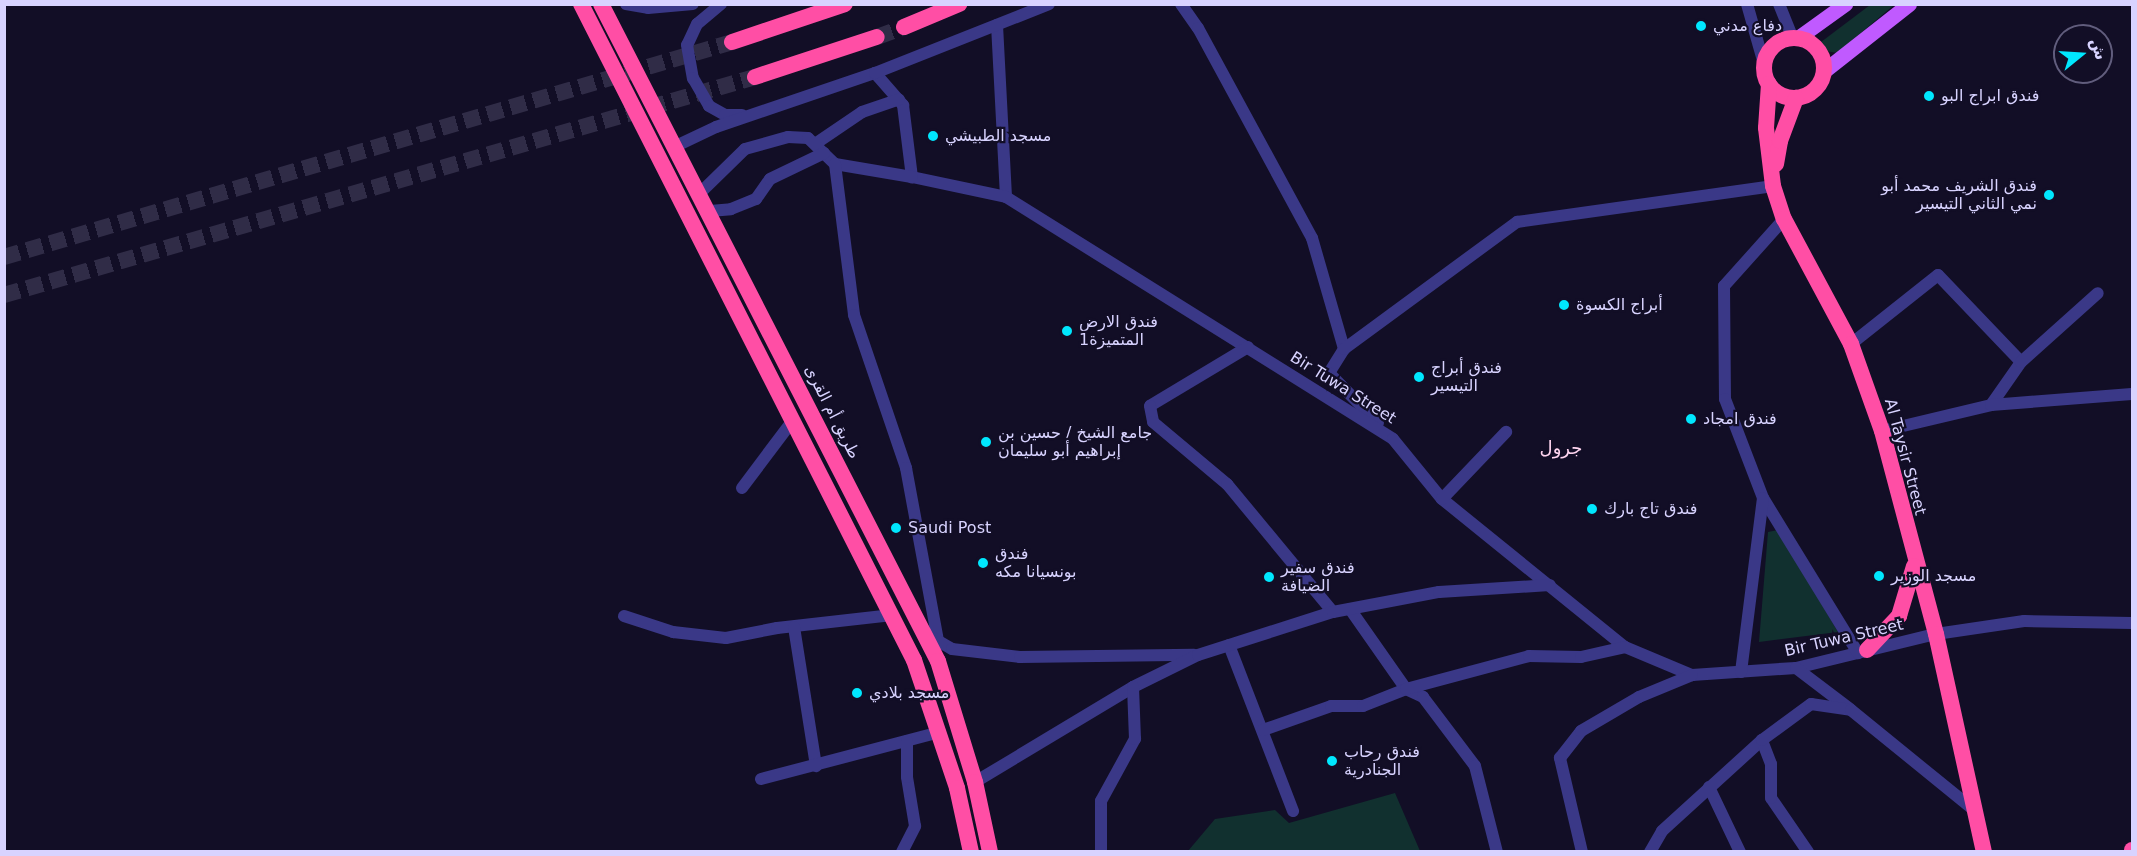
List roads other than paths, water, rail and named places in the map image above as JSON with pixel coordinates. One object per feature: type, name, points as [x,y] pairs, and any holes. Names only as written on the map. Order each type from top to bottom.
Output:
[{"type":"highway","points":[[581,4],[914,660],[940,732],[971,852]]},
{"type":"highway","name":"طريق أم القرى","points":[[601,4],[931,637],[975,782],[990,852]]},
{"type":"highway","points":[[732,42],[845,4]]},
{"type":"highway","points":[[904,27],[958,4]]},
{"type":"highway","points":[[755,77],[877,36]]},
{"type":"highway","points":[[1796,37],[1815,45],[1825,70],[1819,86],[1796,98],[1780,95],[1768,84],[1764,64],[1773,45],[1796,37]]},
{"type":"highway","name":"Al Taysir Street","points":[[1768,84],[1766,128],[1773,186],[1784,219],[1851,344],[1882,431],[1914,566],[1936,634],[1984,852]]},
{"type":"highway","points":[[1773,186],[1780,141],[1796,98]]},
{"type":"highway","points":[[1862,651],[1899,616],[1914,566]]},
{"type":"highway","points":[[892,615],[931,637]]},
{"type":"main road","points":[[1796,37],[1845,4]]},
{"type":"main road","points":[[1825,70],[1909,4]]},
{"type":"street","points":[[626,4],[648,8],[693,4]]},
{"type":"street","points":[[721,4],[697,24],[687,45],[693,78],[709,106],[725,115],[755,114]]},
{"type":"street","points":[[676,147],[755,114],[875,73],[1049,4]]},
{"type":"street","points":[[1181,4],[1198,28],[1312,238],[1344,349]]},
{"type":"street","points":[[1196,4],[1198,28]]},
{"type":"street","points":[[1747,4],[1764,64]]},
{"type":"street","points":[[1779,4],[1796,37]]},
{"type":"street","points":[[997,26],[1006,197]]},
{"type":"street","points":[[875,73],[903,105],[912,177]]},
{"type":"street","points":[[815,144],[862,112],[899,99]]},
{"type":"street","points":[[700,193],[745,149],[788,137],[808,138],[836,164],[854,315],[906,468],[931,637],[952,649],[1020,657],[1198,655]]},
{"type":"street","points":[[710,211],[731,209],[756,199],[770,179],[824,153]]},
{"type":"street","name":"Bir Tuwa Street","points":[[836,164],[1006,197],[1393,439],[1442,499],[1625,647],[1692,675],[1796,668],[1936,634],[2024,621],[2133,623]]},
{"type":"street","points":[[1393,439],[1329,373],[1344,349],[1517,222],[1773,186]]},
{"type":"street","points":[[1784,219],[1724,286],[1725,399],[1763,498],[1862,651]]},
{"type":"street","points":[[1851,344],[1938,275],[2021,362]]},
{"type":"street","points":[[1991,405],[2021,362],[2098,293]]},
{"type":"street","points":[[1248,347],[1150,406],[1153,422],[1227,484],[1334,612]]},
{"type":"street","points":[[1882,431],[1991,405],[2133,394]]},
{"type":"street","points":[[742,488],[793,420]]},
{"type":"street","points":[[1442,499],[1506,432]]},
{"type":"street","points":[[1741,672],[1763,498]]},
{"type":"street","points":[[975,782],[1133,687],[1198,655],[1334,612],[1438,592],[1550,585]]},
{"type":"street","points":[[1350,609],[1406,689],[1423,697],[1475,766],[1497,852]]},
{"type":"street","points":[[624,616],[673,632],[726,638],[892,615]]},
{"type":"street","points":[[794,627],[816,766]]},
{"type":"street","points":[[1229,645],[1293,811]]},
{"type":"street","points":[[1263,730],[1331,706],[1363,706],[1406,689],[1529,656],[1581,657],[1625,647]]},
{"type":"street","points":[[1796,668],[1973,809]]},
{"type":"street","points":[[1582,852],[1560,758],[1581,731],[1639,697],[1692,675]]},
{"type":"street","points":[[1101,852],[1101,801],[1135,739],[1133,687]]},
{"type":"street","points":[[1650,852],[1662,831],[1762,740],[1811,704],[1851,710]]},
{"type":"street","points":[[761,779],[940,732]]},
{"type":"street","points":[[1762,740],[1771,764],[1771,798],[1808,852]]},
{"type":"street","points":[[902,852],[915,826],[907,777],[907,741]]},
{"type":"street","points":[[1709,788],[1740,852]]},
{"type":"tunnel","points":[[877,37],[904,27]]},
{"type":"tunnel","points":[[4,257],[732,42]]},
{"type":"tunnel","points":[[4,295],[755,77]]},
{"type":"place","name":"دفاع مدني","points":[[1701,26]]},
{"type":"place","name":"فندق ابراج البو","points":[[1929,96]]},
{"type":"place","name":"مسجد الطبيشي","points":[[933,136]]},
{"type":"place","name":"فندق الشريف محمد أبو نمي الثاني التيسير","points":[[2049,195]]},
{"type":"place","name":"أبراج الكسوة","points":[[1564,305]]},
{"type":"place","name":"فندق الارض المتميزة1","points":[[1067,331]]},
{"type":"place","name":"فندق أبراج التيسير","points":[[1419,377]]},
{"type":"place","name":"فندق امجاد","points":[[1691,419]]},
{"type":"place","name":"جامع الشيخ / حسين بن إبراهيم أبو سليمان","points":[[986,442]]},
{"type":"place","name":"فندق تاج بارك","points":[[1592,509]]},
{"type":"place","name":"Saudi Post","points":[[896,528]]},
{"type":"place","name":"فندق بونسيانا مكه","points":[[983,563]]},
{"type":"place","name":"مسجد الوزير","points":[[1879,576]]},
{"type":"place","name":"فندق سفير الضيافة","points":[[1269,577]]},
{"type":"place","name":"مسجد بلادي","points":[[857,693]]},
{"type":"place","name":"فندق رحاب الجنادرية","points":[[1332,761]]},
{"type":"district","name":"جرول","points":[[1561,448]]}]
